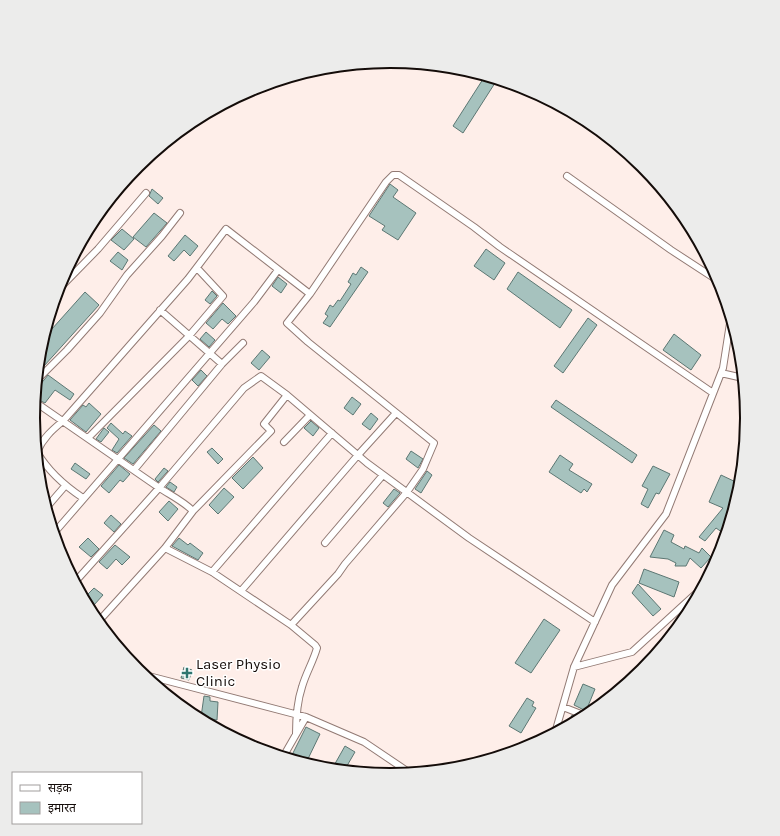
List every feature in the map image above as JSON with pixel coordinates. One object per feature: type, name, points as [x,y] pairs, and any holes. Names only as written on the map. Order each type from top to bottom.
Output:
[{"type":"street","points":[[290,625],[338,574],[407,492],[423,469],[434,444],[308,342],[287,323],[310,294],[386,182],[394,175],[399,175],[500,247],[713,393]]},
{"type":"street","points":[[567,176],[671,250],[709,275]]},
{"type":"street","points":[[69,278],[98,249],[146,193]]},
{"type":"street","points":[[43,374],[100,313],[127,275],[162,236],[180,213]]},
{"type":"street","points":[[41,442],[63,421],[197,268],[226,229],[310,294]]},
{"type":"street","points":[[88,438],[189,336],[223,295],[197,268]]},
{"type":"street","points":[[58,528],[208,353],[254,302],[278,270]]},
{"type":"street","points":[[160,310],[222,364]]},
{"type":"street","points":[[557,725],[574,667],[612,585],[666,514],[721,373],[729,330]]},
{"type":"street","points":[[134,470],[222,364],[243,343]]},
{"type":"street","points":[[721,373],[737,377]]},
{"type":"street","points":[[79,578],[159,488],[244,388],[261,376],[287,395],[383,475],[469,538],[595,622]]},
{"type":"street","points":[[102,617],[165,548],[193,511],[271,431],[264,424],[287,395]]},
{"type":"street","points":[[41,406],[118,457],[159,488],[185,503],[193,511]]},
{"type":"street","points":[[241,591],[396,413]]},
{"type":"street","points":[[284,442],[310,415]]},
{"type":"street","points":[[212,572],[332,433]]},
{"type":"street","points":[[43,459],[65,486],[83,498]]},
{"type":"street","points":[[325,543],[383,475]]},
{"type":"street","points":[[51,503],[65,486]]},
{"type":"street","points":[[165,548],[212,572],[241,591],[311,640],[317,648],[313,662],[302,686],[295,714],[296,734]]},
{"type":"street","points":[[574,667],[632,652],[687,602]]},
{"type":"street","points":[[156,678],[306,717],[364,742],[402,767]]},
{"type":"street","points":[[563,707],[578,713]]},
{"type":"street","points":[[286,752],[306,717]]},
{"type":"building","points":[[482,80],[494,84],[463,133],[453,126]]},
{"type":"building","points":[[390,184],[398,190],[393,197],[416,213],[398,240],[382,230],[385,226],[369,216]]},
{"type":"building","points":[[152,189],[163,198],[158,204],[149,196]]},
{"type":"building","points":[[154,213],[167,223],[146,247],[133,237]]},
{"type":"building","points":[[122,229],[134,239],[124,250],[111,240]]},
{"type":"building","points":[[185,235],[198,246],[190,256],[184,250],[174,261],[168,256]]},
{"type":"building","points":[[486,249],[505,263],[494,280],[474,266]]},
{"type":"building","points":[[118,252],[128,260],[122,270],[110,261]]},
{"type":"building","points":[[361,267],[368,272],[330,327],[323,323],[328,316],[325,314],[330,305],[333,307],[338,300],[340,301],[351,284],[348,282],[353,273],[356,275]]},
{"type":"building","points":[[518,272],[572,310],[560,328],[507,289]]},
{"type":"building","points":[[278,277],[287,284],[281,293],[272,286]]},
{"type":"building","points":[[212,291],[217,296],[210,304],[205,300]]},
{"type":"building","points":[[85,292],[99,305],[44,366],[51,330]]},
{"type":"building","points":[[223,303],[236,316],[228,324],[222,319],[213,329],[206,323]]},
{"type":"building","points":[[588,318],[597,325],[563,373],[554,366]]},
{"type":"building","points":[[206,332],[215,340],[209,347],[200,339]]},
{"type":"building","points":[[674,334],[701,355],[691,370],[663,350]]},
{"type":"building","points":[[262,350],[270,357],[259,370],[251,363]]},
{"type":"building","points":[[201,370],[207,376],[198,386],[192,380]]},
{"type":"building","points":[[48,375],[74,394],[70,400],[55,390],[45,403],[41,401],[42,382]]},
{"type":"building","points":[[352,397],[361,404],[353,415],[344,408]]},
{"type":"building","points":[[556,400],[637,455],[632,463],[551,407]]},
{"type":"building","points":[[89,403],[101,414],[86,432],[70,420],[83,405],[86,407]]},
{"type":"building","points":[[371,413],[378,419],[370,430],[362,424]]},
{"type":"building","points":[[311,421],[319,428],[313,436],[304,428]]},
{"type":"building","points":[[111,423],[123,434],[125,431],[132,436],[117,453],[112,450],[119,439],[107,428]]},
{"type":"building","points":[[154,425],[161,431],[133,464],[124,458]]},
{"type":"building","points":[[104,428],[109,432],[101,442],[96,439]]},
{"type":"building","points":[[212,448],[223,459],[218,464],[207,452]]},
{"type":"building","points":[[411,451],[423,459],[418,468],[406,459]]},
{"type":"building","points":[[560,455],[573,464],[569,470],[592,484],[587,492],[584,489],[581,493],[549,472]]},
{"type":"building","points":[[253,457],[263,468],[243,489],[232,478]]},
{"type":"building","points":[[75,463],[90,474],[86,479],[71,469]]},
{"type":"building","points":[[119,465],[130,474],[123,482],[120,480],[109,493],[101,486]]},
{"type":"building","points":[[653,466],[670,474],[659,494],[656,493],[648,508],[641,504],[648,489],[642,486]]},
{"type":"building","points":[[164,468],[168,471],[158,482],[155,479]]},
{"type":"building","points":[[427,471],[432,475],[421,493],[415,489]]},
{"type":"building","points":[[721,475],[734,481],[728,509],[721,531],[716,528],[705,541],[699,537],[723,508],[709,502]]},
{"type":"building","points":[[170,482],[177,487],[174,492],[166,487]]},
{"type":"building","points":[[224,488],[234,497],[218,514],[209,505]]},
{"type":"building","points":[[394,489],[400,493],[388,507],[383,503]]},
{"type":"building","points":[[169,501],[178,509],[168,521],[159,512]]},
{"type":"building","points":[[111,515],[121,524],[114,532],[104,523]]},
{"type":"building","points":[[664,530],[674,535],[671,542],[684,549],[685,546],[699,553],[702,548],[711,557],[701,568],[690,558],[686,566],[675,566],[676,563],[668,559],[650,557]]},
{"type":"building","points":[[88,538],[99,549],[91,557],[79,547]]},
{"type":"building","points":[[179,538],[188,545],[190,543],[203,553],[198,560],[172,546]]},
{"type":"building","points":[[115,545],[130,557],[122,565],[116,559],[107,569],[99,562]]},
{"type":"building","points":[[644,569],[679,582],[674,597],[639,583]]},
{"type":"building","points":[[638,584],[661,609],[653,616],[632,593]]},
{"type":"building","points":[[94,588],[103,595],[94,605],[88,594]]},
{"type":"building","points":[[544,619],[560,630],[531,673],[515,663]]},
{"type":"building","points":[[184,667],[192,670],[189,680],[181,678]]},
{"type":"building","points":[[583,684],[595,689],[588,706],[583,710],[574,705]]},
{"type":"building","points":[[204,696],[210,697],[210,701],[218,702],[217,720],[212,719],[202,713]]},
{"type":"building","points":[[527,698],[534,702],[532,706],[536,708],[521,733],[509,726]]},
{"type":"building","points":[[306,727],[320,734],[308,758],[293,754]]},
{"type":"building","points":[[345,746],[355,752],[347,765],[335,763]]},
{"type":"place","name":"Laser Physio Clinic","points":[[187,673]]}]
